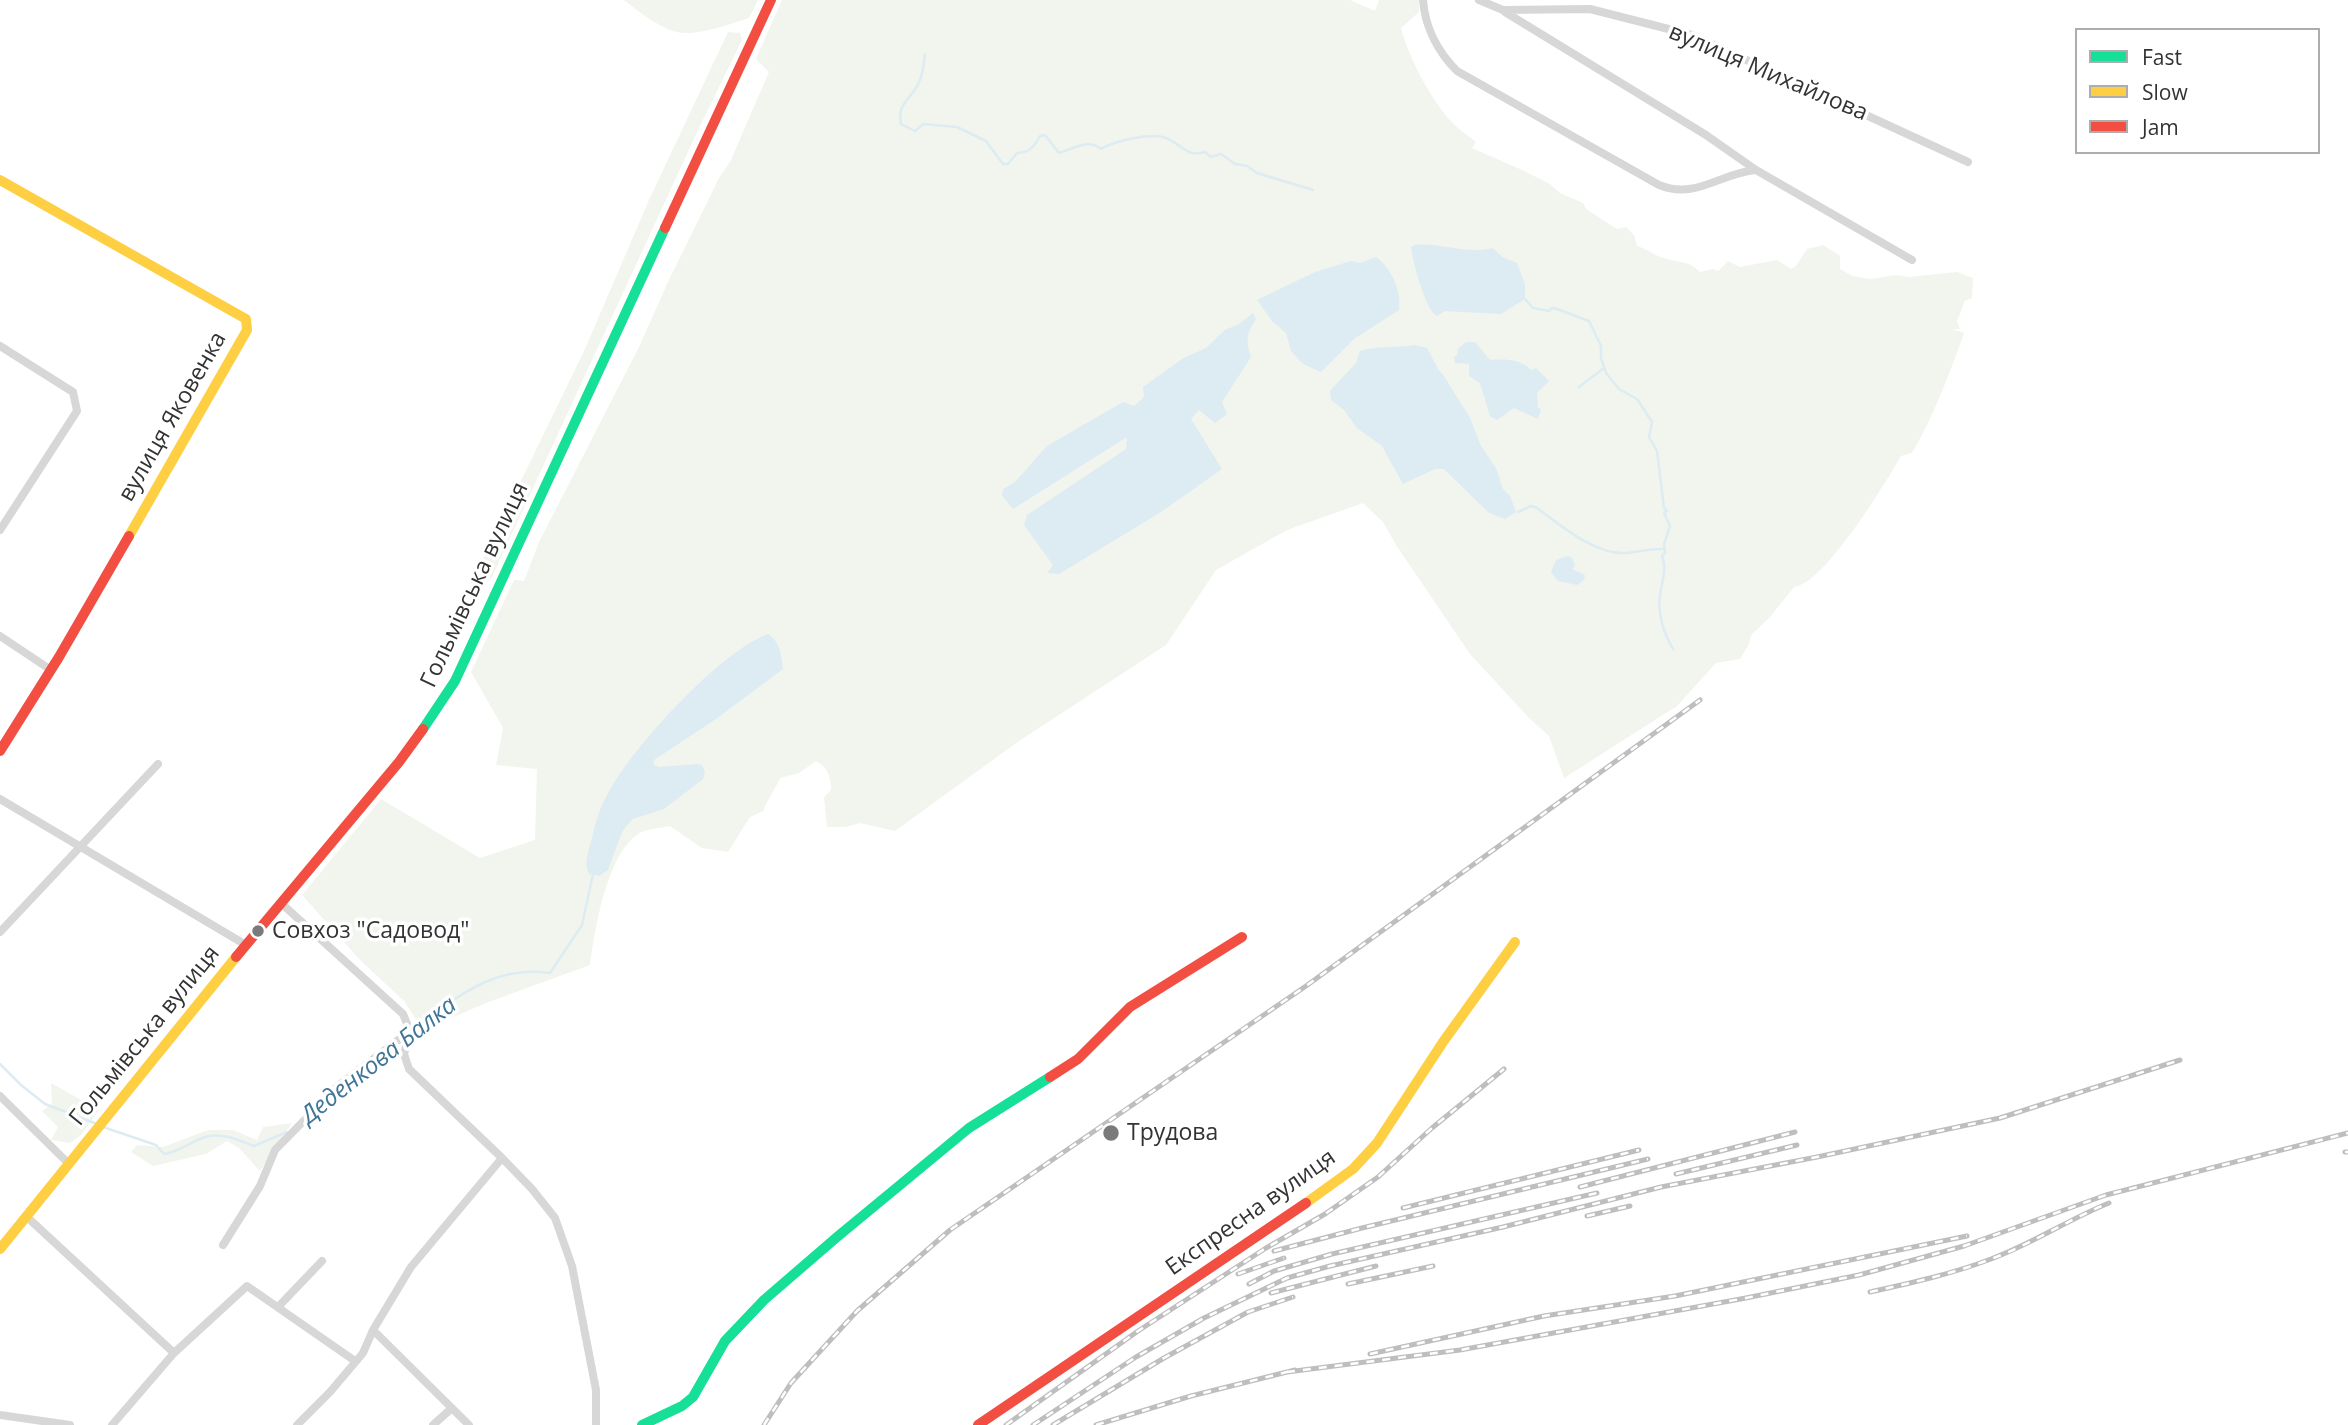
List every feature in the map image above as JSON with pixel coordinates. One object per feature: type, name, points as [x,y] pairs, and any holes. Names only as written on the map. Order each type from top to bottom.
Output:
[{"type":"street","name":"Гольмівська вулиця","points":[[0,1249],[246,945],[399,762],[440,706],[455,681],[771,0]]},
{"type":"street","points":[[1423,0],[1430,33],[1448,63],[1457,71],[1659,185],[1671,190],[1689,190],[1745,171],[1756,170]]},
{"type":"street","name":"вулиця Михайлова","points":[[1479,0],[1503,10],[1590,9],[1692,35],[1968,162]]},
{"type":"street","points":[[1503,10],[1706,135],[1756,170],[1912,260]]},
{"type":"street","name":"вулиця Яковенка","points":[[0,180],[246,319],[247,330],[51,670],[4,735],[0,751]]},
{"type":"street","points":[[0,346],[73,392],[77,411],[0,530]]},
{"type":"street","points":[[0,636],[51,670]]},
{"type":"street","points":[[0,932],[158,764]]},
{"type":"street","points":[[0,799],[246,945]]},
{"type":"street","points":[[282,904],[403,1014],[410,1031],[404,1054],[409,1069],[502,1158],[555,1217],[572,1266],[596,1390],[596,1425]]},
{"type":"street","points":[[642,1425],[682,1406],[693,1397],[725,1341],[738,1326],[837,1237],[970,1128],[1078,1059],[1130,1007],[1242,937]]},
{"type":"street","name":"Експресна вулиця","points":[[978,1425],[1296,1210],[1353,1168],[1389,1126],[1443,1042],[1515,942]]},
{"type":"street","points":[[223,1245],[260,1186],[275,1150],[338,1086],[410,1031]]},
{"type":"street","points":[[0,1096],[69,1164]]},
{"type":"street","points":[[297,1425],[363,1353],[373,1330],[411,1267],[502,1158]]},
{"type":"street","points":[[27,1217],[174,1353]]},
{"type":"street","points":[[278,1307],[322,1261]]},
{"type":"street","points":[[112,1425],[174,1353],[247,1286],[355,1361]]},
{"type":"street","points":[[373,1330],[469,1425]]},
{"type":"street","points":[[433,1425],[452,1408]]},
{"type":"street","points":[[0,1415],[70,1425]]},
{"type":"shaded area","points":[[624,0],[758,0],[749,18],[725,26],[683,33],[659,25]]},
{"type":"shaded area","points":[[782,0],[1350,0],[1375,11],[1379,0],[1419,0],[1419,12],[1401,28],[1404,39],[1414,64],[1442,111],[1476,142],[1472,148],[1550,184],[1560,193],[1583,203],[1586,209],[1617,229],[1626,227],[1634,235],[1637,246],[1663,258],[1687,264],[1700,272],[1713,269],[1718,271],[1728,261],[1740,267],[1777,260],[1791,269],[1807,249],[1823,245],[1840,256],[1840,269],[1853,276],[1870,279],[1957,272],[1973,278],[1972,298],[1965,301],[1957,321],[1960,329],[1952,329],[1964,333],[1934,409],[1912,453],[1901,456],[1837,552],[1807,582],[1794,587],[1770,617],[1751,635],[1740,659],[1716,663],[1677,706],[1564,778],[1549,736],[1470,654],[1383,522],[1363,503],[1287,530],[1216,570],[1166,645],[1019,741],[895,831],[860,823],[846,827],[827,827],[824,797],[831,790],[830,781],[826,769],[816,761],[799,773],[780,778],[763,811],[750,817],[728,852],[702,848],[670,826],[641,832],[627,845],[610,876],[599,914],[590,965],[486,1003],[423,1030],[404,1001],[361,961],[302,895],[381,799],[480,858],[535,840],[537,769],[496,765],[503,728],[471,672],[514,580],[524,581],[539,542],[639,347],[719,178],[730,162],[769,72],[756,59]]},
{"type":"shaded area","points":[[728,32],[740,33],[742,40],[492,577],[485,584],[476,575],[585,349],[649,200]]},
{"type":"shaded area","points":[[1414,245],[1473,250],[1493,248],[1502,257],[1517,263],[1525,285],[1525,299],[1501,314],[1445,311],[1437,316],[1428,305],[1420,285],[1411,247]]},
{"type":"shaded area","points":[[1376,257],[1394,281],[1399,296],[1399,310],[1354,339],[1321,372],[1303,364],[1291,351],[1286,333],[1272,321],[1257,300],[1315,272]]},
{"type":"shaded area","points":[[1253,313],[1256,319],[1248,341],[1251,357],[1222,402],[1227,414],[1215,423],[1199,410],[1191,419],[1222,469],[1161,512],[1059,574],[1047,573],[1053,565],[1024,525],[1027,515],[1126,449],[1127,437],[1013,509],[1002,495],[1003,489],[1015,482],[1047,446],[1123,402],[1134,406],[1144,397],[1143,387],[1182,359],[1206,348],[1225,330],[1239,324]]},
{"type":"shaded area","points":[[1466,342],[1475,342],[1490,360],[1512,360],[1531,370],[1536,368],[1549,381],[1537,393],[1538,408],[1541,409],[1538,419],[1514,408],[1497,420],[1490,416],[1480,383],[1469,376],[1469,364],[1455,363],[1454,357],[1458,349]]},
{"type":"shaded area","points":[[1414,345],[1427,348],[1470,418],[1481,446],[1496,468],[1503,489],[1510,496],[1516,512],[1505,519],[1489,513],[1444,469],[1435,469],[1403,484],[1382,446],[1357,428],[1344,410],[1331,400],[1330,391],[1356,363],[1360,351]]},
{"type":"shaded area","points":[[1568,556],[1572,558],[1575,566],[1572,569],[1585,575],[1584,580],[1577,585],[1558,581],[1551,572],[1556,560]]},
{"type":"shaded area","points":[[768,634],[778,645],[783,669],[716,719],[654,760],[654,765],[659,767],[702,765],[705,773],[703,779],[664,809],[633,819],[622,832],[608,870],[599,876],[589,874],[587,856],[597,818],[607,794],[623,769],[659,724],[704,679],[727,659]]},
{"type":"shaded area","points":[[51,1083],[99,1110],[81,1135],[70,1143],[51,1140],[58,1127],[42,1111],[52,1104]]},
{"type":"shaded area","points":[[292,1123],[260,1171],[239,1148],[227,1141],[206,1154],[153,1166],[131,1152],[137,1145],[163,1147],[208,1130],[233,1130],[257,1140],[263,1127]]},
{"type":"waterway","points":[[925,54],[920,80],[902,109],[901,124],[915,131],[923,124],[957,127],[986,141],[1003,164],[1008,164],[1017,153],[1031,149],[1040,136],[1045,135],[1059,153],[1086,144],[1101,149],[1133,138],[1160,136],[1189,152],[1205,152],[1211,157],[1221,154],[1235,164],[1247,166],[1257,173],[1313,190]]},
{"type":"waterway","points":[[1525,299],[1533,308],[1549,311],[1552,308],[1557,309],[1589,321],[1601,346],[1601,358],[1606,373],[1619,389],[1637,399],[1652,422],[1649,437],[1657,451],[1664,508],[1667,511],[1664,513],[1670,526],[1664,544],[1665,553],[1662,556],[1664,570],[1660,616],[1673,649]]},
{"type":"waterway","points":[[1579,387],[1604,368]]},
{"type":"waterway","points":[[1518,512],[1531,506],[1537,508],[1578,538],[1602,549],[1626,553],[1664,549]]},
{"type":"waterway","name":"Деденкова Балка","points":[[410,1031],[459,997],[492,979],[529,972],[550,973],[582,925],[593,874]]},
{"type":"waterway","name":"Деденкова Балка","points":[[308,1120],[317,1116],[396,1046]]},
{"type":"waterway","name":"Деденкова Балка","points":[[0,1064],[45,1104],[97,1124]]},
{"type":"waterway","name":"Деденкова Балка","points":[[103,1127],[156,1145],[164,1154],[211,1136],[230,1137],[254,1146],[287,1132]]},
{"type":"railway","points":[[764,1425],[791,1383],[857,1311],[950,1230],[1306,986],[1700,700]]},
{"type":"railway","points":[[1033,1425],[1136,1357],[1204,1318],[1287,1278],[1661,1187],[2000,1118],[2180,1060]]},
{"type":"railway","points":[[1006,1425],[1138,1331],[1266,1248],[1325,1214],[1378,1177],[1504,1069]]},
{"type":"railway","points":[[1580,1187],[1795,1132]]},
{"type":"railway","points":[[1287,1372],[1460,1350],[1859,1275],[1964,1246],[2106,1195],[2348,1133]]},
{"type":"railway","points":[[1676,1174],[1797,1145]]},
{"type":"railway","points":[[1403,1208],[1639,1150]]},
{"type":"railway","points":[[1274,1251],[1648,1159]]},
{"type":"railway","points":[[1249,1284],[1274,1271],[1332,1254],[1597,1193]]},
{"type":"railway","points":[[1870,1292],[1946,1274],[1991,1259],[2109,1203]]},
{"type":"railway","points":[[1587,1216],[1630,1206]]},
{"type":"railway","points":[[1370,1354],[1544,1316],[1675,1296],[1967,1236]]},
{"type":"railway","points":[[1238,1274],[1284,1258]]},
{"type":"railway","points":[[1271,1293],[1376,1266]]},
{"type":"railway","points":[[1348,1284],[1433,1266]]},
{"type":"railway","points":[[1053,1425],[1164,1358],[1248,1312],[1293,1297]]},
{"type":"railway","points":[[1096,1425],[1191,1396],[1295,1370]]},
{"type":"traffic: fast","points":[[423,729],[455,681],[665,228]]},
{"type":"traffic: fast","points":[[642,1425],[682,1406],[693,1397],[725,1341],[764,1300],[837,1237],[969,1128],[1050,1077]]},
{"type":"traffic: slow","points":[[0,180],[246,319],[247,330],[129,536]]},
{"type":"traffic: slow","points":[[1306,1203],[1353,1169],[1377,1143],[1443,1042],[1515,942]]},
{"type":"traffic: slow","points":[[0,1249],[236,957]]},
{"type":"traffic: jam","points":[[665,228],[771,0]]},
{"type":"traffic: jam","points":[[0,751],[59,657],[129,536]]},
{"type":"traffic: jam","points":[[236,957],[399,762],[423,729]]},
{"type":"traffic: jam","points":[[1050,1077],[1078,1059],[1130,1007],[1242,937]]},
{"type":"traffic: jam","points":[[978,1425],[1306,1203]]},
{"type":"place","name":"Совхоз \"Садовод\"","points":[[258,931]]},
{"type":"place","name":"Трудова","points":[[1111,1133]]}]
